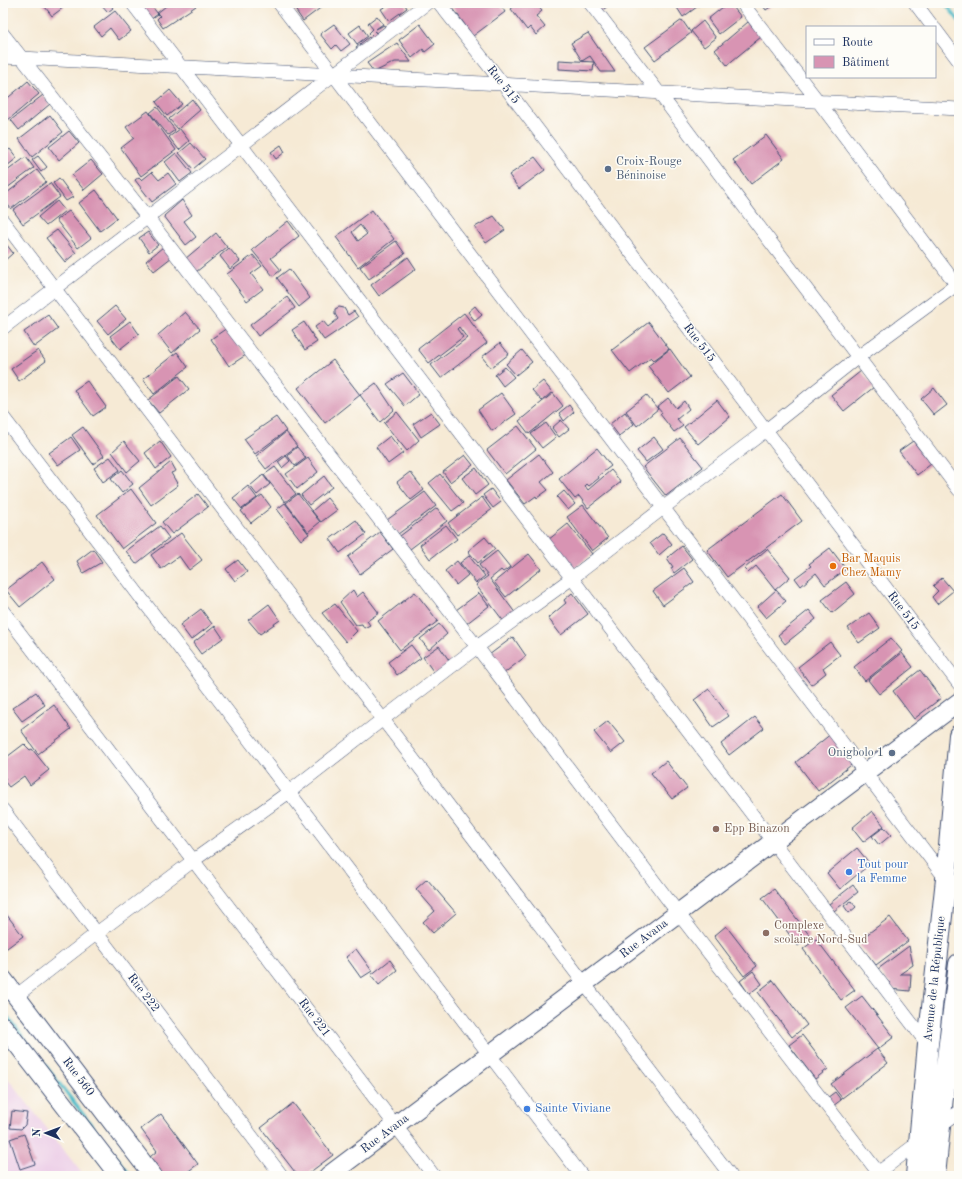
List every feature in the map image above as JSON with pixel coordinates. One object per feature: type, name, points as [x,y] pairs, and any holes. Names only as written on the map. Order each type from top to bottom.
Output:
[{"type":"main road","name":"Rue Avana","points":[[328,1176],[959,702]]},
{"type":"main road","name":"Avenue de la République","points":[[916,1176],[918,1142],[946,879],[959,735]]},
{"type":"main road","name":"Avenue de la République","points":[[935,1176],[946,1067],[959,964]]},
{"type":"main road","name":"Rue 560","points":[[3,979],[153,1176]]},
{"type":"main road","points":[[3,1026],[119,1176]]},
{"type":"street","points":[[132,3],[959,1086]]},
{"type":"street","points":[[279,3],[946,879]]},
{"type":"street","points":[[3,328],[427,3]]},
{"type":"street","name":"Rue 515","points":[[439,3],[959,684]]},
{"type":"street","points":[[590,3],[959,490]]},
{"type":"street","points":[[16,996],[194,860],[289,792],[382,718],[572,578],[765,431],[858,357],[958,287],[742,3]]},
{"type":"street","points":[[915,3],[932,26]]},
{"type":"street","points":[[936,31],[959,61]]},
{"type":"street","points":[[3,34],[147,217],[477,647],[878,1175],[918,1142]]},
{"type":"street","points":[[3,57],[959,109]]},
{"type":"street","points":[[3,221],[731,1176]]},
{"type":"street","points":[[3,417],[582,1176]]},
{"type":"street","name":"Rue 221","points":[[3,611],[434,1176]]},
{"type":"street","name":"Rue 222","points":[[3,810],[282,1176]]},
{"type":"street","points":[[940,1126],[959,1112]]},
{"type":"shaded area","points":[[3,1072],[62,1148],[84,1176],[3,1176]]},
{"type":"building","points":[[42,3],[61,3],[64,7],[52,16]]},
{"type":"building","points":[[100,3],[109,3],[113,8],[108,12]]},
{"type":"building","points":[[170,3],[194,3],[196,6],[163,28],[157,19],[160,16],[157,13]]},
{"type":"building","points":[[295,3],[327,3],[303,21],[292,5]]},
{"type":"building","points":[[391,3],[404,3],[407,8],[389,21],[381,9]]},
{"type":"building","points":[[499,3],[505,12],[473,36],[450,4]]},
{"type":"building","points":[[518,3],[535,3],[542,11],[536,16],[545,27],[536,35],[530,27],[527,30],[511,9]]},
{"type":"building","points":[[600,3],[612,3],[600,12],[596,6]]},
{"type":"building","points":[[674,3],[700,3],[701,4],[683,17]]},
{"type":"building","points":[[730,3],[741,17],[719,34],[708,19]]},
{"type":"building","points":[[761,3],[776,3],[766,10]]},
{"type":"building","points":[[150,4],[158,14],[150,20],[142,10]]},
{"type":"building","points":[[115,11],[131,31],[119,40],[110,28],[101,36],[94,27]]},
{"type":"building","points":[[377,16],[383,24],[376,29],[384,25],[385,27],[377,33],[374,31],[378,35],[374,38],[369,33],[373,29],[368,23]]},
{"type":"building","points":[[682,20],[691,33],[655,60],[645,47]]},
{"type":"building","points":[[703,21],[716,38],[704,47],[691,31]]},
{"type":"building","points":[[748,22],[761,37],[727,65],[715,50]]},
{"type":"building","points":[[334,24],[350,44],[341,51],[336,45],[332,49],[320,34]]},
{"type":"building","points":[[420,24],[435,44],[425,52],[423,49],[412,58],[399,40]]},
{"type":"building","points":[[360,25],[368,36],[357,44],[349,33]]},
{"type":"building","points":[[588,33],[615,72],[601,72],[590,56],[582,61],[571,43]]},
{"type":"building","points":[[369,37],[371,40],[358,50],[356,47]]},
{"type":"building","points":[[397,43],[411,62],[395,62],[374,72],[367,63]]},
{"type":"building","points":[[559,60],[594,62],[593,71],[559,69]]},
{"type":"building","points":[[28,81],[39,94],[8,120],[3,115],[3,102]]},
{"type":"building","points":[[170,90],[182,104],[167,116],[156,102]]},
{"type":"building","points":[[43,95],[50,104],[19,130],[11,120]]},
{"type":"building","points":[[192,99],[200,110],[178,129],[169,119]]},
{"type":"building","points":[[157,107],[175,130],[168,135],[150,113]]},
{"type":"building","points":[[148,111],[176,150],[141,176],[121,148],[134,138],[126,127]]},
{"type":"building","points":[[50,115],[63,132],[32,157],[19,139]]},
{"type":"building","points":[[180,129],[189,141],[179,150],[169,137]]},
{"type":"building","points":[[69,131],[79,143],[59,160],[49,147]]},
{"type":"building","points":[[766,135],[784,159],[751,184],[733,160]]},
{"type":"building","points":[[191,143],[205,159],[193,169],[179,153]]},
{"type":"building","points":[[281,145],[285,152],[276,159],[271,152]]},
{"type":"building","points":[[10,149],[17,158],[7,166],[3,161],[3,154]]},
{"type":"building","points":[[176,153],[192,173],[180,182],[165,162]]},
{"type":"building","points":[[38,156],[47,167],[41,172],[32,160]]},
{"type":"building","points":[[26,157],[34,168],[3,191],[3,174]]},
{"type":"building","points":[[535,157],[545,170],[519,189],[509,175]]},
{"type":"building","points":[[91,160],[103,174],[84,190],[72,175]]},
{"type":"building","points":[[37,170],[46,182],[11,209],[3,196]]},
{"type":"building","points":[[152,172],[159,180],[168,173],[176,184],[152,202],[135,180],[139,177],[142,180]]},
{"type":"building","points":[[59,178],[73,197],[66,201],[53,183]]},
{"type":"building","points":[[50,183],[60,197],[23,224],[13,210]]},
{"type":"building","points":[[96,190],[117,218],[100,231],[79,203]]},
{"type":"building","points":[[182,200],[192,215],[184,221],[196,237],[186,245],[164,216]]},
{"type":"building","points":[[57,201],[65,211],[46,226],[38,217]]},
{"type":"building","points":[[372,210],[394,239],[358,267],[336,237]],"holes":[[[360,225],[367,234],[358,241],[352,232]]]},
{"type":"building","points":[[69,211],[91,238],[78,248],[56,220]]},
{"type":"building","points":[[494,216],[505,230],[486,243],[475,227]]},
{"type":"building","points":[[288,221],[299,236],[271,258],[281,270],[273,276],[252,250]]},
{"type":"building","points":[[57,230],[76,253],[65,262],[46,238]]},
{"type":"building","points":[[148,232],[158,245],[149,252],[139,238]]},
{"type":"building","points":[[216,233],[227,247],[196,272],[185,259]]},
{"type":"building","points":[[3,240],[13,253],[3,262]]},
{"type":"building","points":[[396,241],[405,254],[369,279],[360,267]]},
{"type":"building","points":[[163,247],[172,257],[154,271],[146,261]]},
{"type":"building","points":[[229,248],[240,261],[230,269],[220,256]]},
{"type":"building","points":[[253,255],[262,266],[251,274],[263,289],[247,301],[227,274]]},
{"type":"building","points":[[408,257],[416,269],[379,296],[371,285]]},
{"type":"building","points":[[289,269],[310,298],[299,307],[277,278]]},
{"type":"building","points":[[287,297],[295,308],[258,336],[250,325]]},
{"type":"building","points":[[115,306],[126,319],[108,334],[97,321]]},
{"type":"building","points":[[475,306],[482,315],[475,321],[468,312]]},
{"type":"building","points":[[339,307],[344,308],[348,315],[354,311],[358,317],[324,340],[315,327],[323,321],[328,327],[338,319],[335,314],[335,309]]},
{"type":"building","points":[[185,312],[200,329],[172,353],[158,335]]},
{"type":"building","points":[[464,313],[487,343],[441,378],[431,365],[467,338],[459,327],[457,329],[463,337],[429,363],[418,349]]},
{"type":"building","points":[[48,315],[58,329],[34,347],[24,332]]},
{"type":"building","points":[[130,321],[139,334],[120,349],[110,336]]},
{"type":"building","points":[[304,322],[317,342],[305,350],[292,330]]},
{"type":"building","points":[[649,322],[669,349],[654,360],[651,357],[630,373],[612,350]]},
{"type":"building","points":[[227,328],[246,355],[229,366],[211,339]]},
{"type":"building","points":[[500,343],[509,354],[491,368],[482,357]]},
{"type":"building","points":[[670,349],[690,377],[669,393],[648,366]]},
{"type":"building","points":[[38,350],[46,361],[19,381],[11,369]]},
{"type":"building","points":[[522,350],[532,362],[516,375],[506,364]]},
{"type":"building","points":[[177,352],[188,367],[154,394],[143,379]]},
{"type":"building","points":[[333,360],[360,395],[325,423],[298,388]]},
{"type":"building","points":[[505,367],[514,377],[503,386],[495,375]]},
{"type":"building","points":[[861,371],[874,387],[844,411],[831,395]]},
{"type":"building","points":[[403,373],[419,394],[405,406],[387,384]]},
{"type":"building","points":[[179,376],[189,389],[159,413],[148,400]]},
{"type":"building","points":[[87,381],[106,407],[93,416],[74,390]]},
{"type":"building","points":[[543,381],[552,392],[542,401],[532,390]]},
{"type":"building","points":[[376,383],[394,410],[380,422],[360,395]]},
{"type":"building","points":[[934,388],[947,405],[934,415],[921,399]]},
{"type":"building","points":[[501,393],[516,414],[492,431],[478,410]]},
{"type":"building","points":[[553,393],[563,406],[529,434],[519,421]]},
{"type":"building","points":[[646,395],[658,409],[637,426],[626,411]]},
{"type":"building","points":[[668,398],[676,408],[684,401],[689,409],[677,419],[683,426],[674,432],[660,414],[662,413],[657,407]]},
{"type":"building","points":[[717,400],[730,417],[698,444],[684,427]]},
{"type":"building","points":[[569,405],[574,412],[564,421],[559,413]]},
{"type":"building","points":[[397,412],[419,440],[407,451],[384,423]]},
{"type":"building","points":[[431,412],[440,424],[421,437],[413,424]]},
{"type":"building","points":[[625,412],[634,424],[619,436],[610,424]]},
{"type":"building","points":[[276,417],[286,431],[255,454],[244,439]]},
{"type":"building","points":[[561,420],[569,429],[559,437],[552,428]]},
{"type":"building","points":[[546,423],[556,437],[542,448],[531,434]]},
{"type":"building","points":[[518,426],[536,449],[505,474],[487,450]]},
{"type":"building","points":[[83,427],[104,456],[93,464],[72,435]]},
{"type":"building","points":[[286,432],[297,446],[266,469],[256,456]]},
{"type":"building","points":[[390,436],[403,453],[388,464],[376,447]]},
{"type":"building","points":[[71,437],[80,450],[58,465],[49,453]]},
{"type":"building","points":[[654,437],[663,449],[646,462],[637,451]]},
{"type":"building","points":[[680,438],[703,467],[666,496],[643,467]]},
{"type":"building","points":[[124,441],[140,461],[127,472],[112,452]]},
{"type":"building","points":[[160,441],[171,457],[156,469],[145,453]]},
{"type":"building","points":[[913,441],[931,464],[917,475],[899,451]]},
{"type":"building","points":[[297,447],[306,458],[295,466],[287,455]]},
{"type":"building","points":[[597,448],[611,466],[598,476],[599,478],[589,486],[587,484],[585,486],[588,490],[611,470],[621,482],[588,508],[579,496],[575,499],[559,479]]},
{"type":"building","points":[[539,454],[553,472],[541,482],[548,490],[525,504],[506,480]]},
{"type":"building","points":[[465,455],[473,465],[450,482],[443,472]]},
{"type":"building","points":[[286,456],[290,461],[282,468],[278,462]]},
{"type":"building","points":[[110,457],[120,470],[103,482],[94,468]]},
{"type":"building","points":[[308,458],[318,472],[297,489],[286,474]]},
{"type":"building","points":[[171,462],[176,471],[171,473],[178,485],[151,505],[139,488]]},
{"type":"building","points":[[275,467],[296,494],[285,502],[264,475]]},
{"type":"building","points":[[476,468],[488,485],[475,495],[462,478]]},
{"type":"building","points":[[122,470],[133,484],[122,493],[111,479]]},
{"type":"building","points":[[410,472],[424,490],[411,500],[397,482]]},
{"type":"building","points":[[440,474],[463,503],[452,511],[429,483]]},
{"type":"building","points":[[263,475],[270,484],[257,495],[250,486]]},
{"type":"building","points":[[324,476],[332,487],[309,505],[301,495]]},
{"type":"building","points":[[248,486],[257,498],[242,509],[233,498]]},
{"type":"building","points":[[131,489],[156,523],[122,549],[97,515]]},
{"type":"building","points":[[491,489],[501,502],[493,508],[483,495]]},
{"type":"building","points":[[564,491],[575,504],[568,510],[557,497]]},
{"type":"building","points":[[425,492],[436,506],[398,534],[387,520]]},
{"type":"building","points":[[198,494],[208,507],[172,534],[162,522]]},
{"type":"building","points":[[298,494],[320,522],[308,532],[286,503]]},
{"type":"building","points":[[782,494],[802,521],[727,577],[707,550]]},
{"type":"building","points":[[262,495],[271,507],[251,523],[241,511]]},
{"type":"building","points":[[482,497],[491,510],[457,535],[448,523]]},
{"type":"building","points":[[327,498],[337,510],[321,522],[312,511]]},
{"type":"building","points":[[285,503],[309,534],[301,540],[277,509]]},
{"type":"building","points":[[583,505],[608,538],[592,551],[567,517]]},
{"type":"building","points":[[437,508],[447,521],[410,549],[400,536]]},
{"type":"building","points":[[356,520],[366,534],[340,553],[330,539]]},
{"type":"building","points":[[568,524],[592,554],[572,570],[548,540]]},
{"type":"building","points":[[446,525],[457,539],[430,559],[420,545]]},
{"type":"building","points":[[160,526],[169,538],[136,564],[126,551]]},
{"type":"building","points":[[380,532],[393,549],[360,574],[348,557]]},
{"type":"building","points":[[181,533],[202,560],[189,570],[179,556],[161,569],[151,555]]},
{"type":"building","points":[[663,533],[672,544],[659,555],[650,543]]},
{"type":"building","points":[[485,537],[495,549],[478,563],[468,551]]},
{"type":"building","points":[[682,546],[692,559],[674,573],[671,568],[673,567],[667,558]]},
{"type":"building","points":[[830,548],[846,569],[825,585],[816,573],[801,586],[795,578],[811,566],[809,564]]},
{"type":"building","points":[[93,549],[102,562],[83,573],[77,561]]},
{"type":"building","points":[[767,549],[790,577],[775,590],[756,566],[748,573],[744,569]]},
{"type":"building","points":[[497,551],[510,567],[503,572],[501,570],[490,579],[516,614],[505,623],[476,585],[488,576],[479,565]]},
{"type":"building","points":[[529,554],[541,569],[506,597],[494,582]]},
{"type":"building","points":[[469,556],[485,576],[476,583],[460,563]]},
{"type":"building","points":[[238,560],[247,572],[235,581],[226,569]]},
{"type":"building","points":[[457,561],[468,575],[456,585],[445,571]]},
{"type":"building","points":[[42,562],[55,579],[20,607],[6,590]]},
{"type":"building","points":[[684,568],[694,582],[663,605],[653,591]]},
{"type":"building","points":[[942,578],[953,591],[937,604],[932,597],[938,591],[933,586]]},
{"type":"building","points":[[846,582],[855,594],[832,613],[822,600]]},
{"type":"building","points":[[353,590],[357,597],[363,592],[379,613],[367,621],[370,625],[364,628],[362,624],[356,625],[340,602]]},
{"type":"building","points":[[776,590],[786,601],[766,618],[757,607]]},
{"type":"building","points":[[415,592],[438,621],[400,650],[378,621]]},
{"type":"building","points":[[479,593],[489,606],[466,624],[456,610]]},
{"type":"building","points":[[572,593],[588,614],[561,635],[548,618],[566,603],[564,600]]},
{"type":"building","points":[[269,604],[280,620],[260,634],[248,620]]},
{"type":"building","points":[[335,604],[357,631],[346,642],[322,613]]},
{"type":"building","points":[[201,609],[212,624],[191,640],[180,625]]},
{"type":"building","points":[[809,610],[816,619],[785,644],[778,635]]},
{"type":"building","points":[[869,613],[880,628],[859,643],[848,628]]},
{"type":"building","points":[[439,624],[447,634],[429,650],[420,639]]},
{"type":"building","points":[[215,626],[223,638],[201,654],[193,643]]},
{"type":"building","points":[[513,637],[526,656],[503,674],[489,655]]},
{"type":"building","points":[[891,638],[902,651],[865,681],[854,667]]},
{"type":"building","points":[[830,642],[840,655],[823,668],[826,673],[811,685],[798,667]]},
{"type":"building","points":[[411,645],[421,658],[397,675],[388,662]]},
{"type":"building","points":[[439,646],[451,663],[435,674],[423,657]]},
{"type":"building","points":[[902,653],[913,667],[879,694],[868,680]]},
{"type":"building","points":[[920,670],[941,698],[914,719],[893,691]]},
{"type":"building","points":[[709,689],[729,716],[713,727],[694,700]]},
{"type":"building","points":[[36,692],[45,705],[22,721],[12,708]]},
{"type":"building","points":[[54,705],[71,729],[38,754],[21,730]]},
{"type":"building","points":[[755,717],[764,728],[729,755],[721,744]]},
{"type":"building","points":[[608,721],[625,742],[611,753],[594,732]]},
{"type":"building","points":[[832,733],[855,762],[818,791],[796,762]]},
{"type":"building","points":[[24,744],[30,750],[32,749],[49,770],[30,785],[24,776],[9,787],[4,781],[6,779],[3,776],[3,760]]},
{"type":"building","points":[[666,761],[687,788],[672,799],[651,773]]},
{"type":"building","points":[[872,811],[884,826],[863,842],[852,828]]},
{"type":"building","points":[[884,827],[891,835],[879,845],[872,836]]},
{"type":"building","points":[[857,848],[870,864],[840,889],[827,873]]},
{"type":"building","points":[[427,879],[456,913],[433,933],[423,922],[435,911],[416,889]]},
{"type":"building","points":[[853,885],[858,892],[834,911],[829,904]]},
{"type":"building","points":[[774,889],[810,936],[798,946],[762,898]]},
{"type":"building","points":[[851,901],[856,907],[849,913],[844,906]]},
{"type":"building","points":[[3,910],[23,936],[3,951]]},
{"type":"building","points":[[890,917],[908,941],[876,965],[857,942]]},
{"type":"building","points":[[726,926],[757,966],[744,976],[714,936]]},
{"type":"building","points":[[816,939],[855,990],[841,1000],[803,949]]},
{"type":"building","points":[[909,946],[913,965],[900,974],[911,974],[910,991],[890,989],[890,983],[878,969]]},
{"type":"building","points":[[356,949],[372,971],[361,978],[346,957]]},
{"type":"building","points":[[390,960],[397,970],[379,985],[371,975]]},
{"type":"building","points":[[753,971],[762,984],[749,994],[740,981]]},
{"type":"building","points":[[773,980],[807,1025],[792,1037],[758,992]]},
{"type":"building","points":[[862,996],[894,1037],[878,1049],[846,1008]]},
{"type":"building","points":[[802,1035],[828,1069],[815,1079],[789,1045]]},
{"type":"building","points":[[877,1049],[888,1063],[842,1098],[831,1084]]},
{"type":"building","points":[[835,1092],[841,1100],[833,1106],[827,1098]]},
{"type":"building","points":[[293,1103],[333,1155],[305,1176],[298,1176],[261,1128]]},
{"type":"building","points":[[12,1111],[27,1113],[25,1125],[21,1129],[10,1128]]},
{"type":"building","points":[[161,1114],[198,1164],[182,1176],[164,1176],[150,1157],[157,1151],[141,1129]]},
{"type":"building","points":[[24,1134],[35,1164],[20,1169],[10,1139]]},
{"type":"waterway","points":[[945,3],[959,21]]},
{"type":"waterway","points":[[3,1011],[131,1176]]},
{"type":"place","name":"Croix-Rouge Béninoise","points":[[608,169]]},
{"type":"place","name":"Bar Maquis Chez Mamy","points":[[833,566]]},
{"type":"place","name":"Onigbolo 1","points":[[892,753]]},
{"type":"place","name":"Epp Binazon","points":[[716,829]]},
{"type":"place","name":"Tout pour la Femme","points":[[849,872]]},
{"type":"place","name":"Complexe scolaire Nord-Sud","points":[[766,933]]},
{"type":"place","name":"Sainte Viviane","points":[[527,1109]]}]
